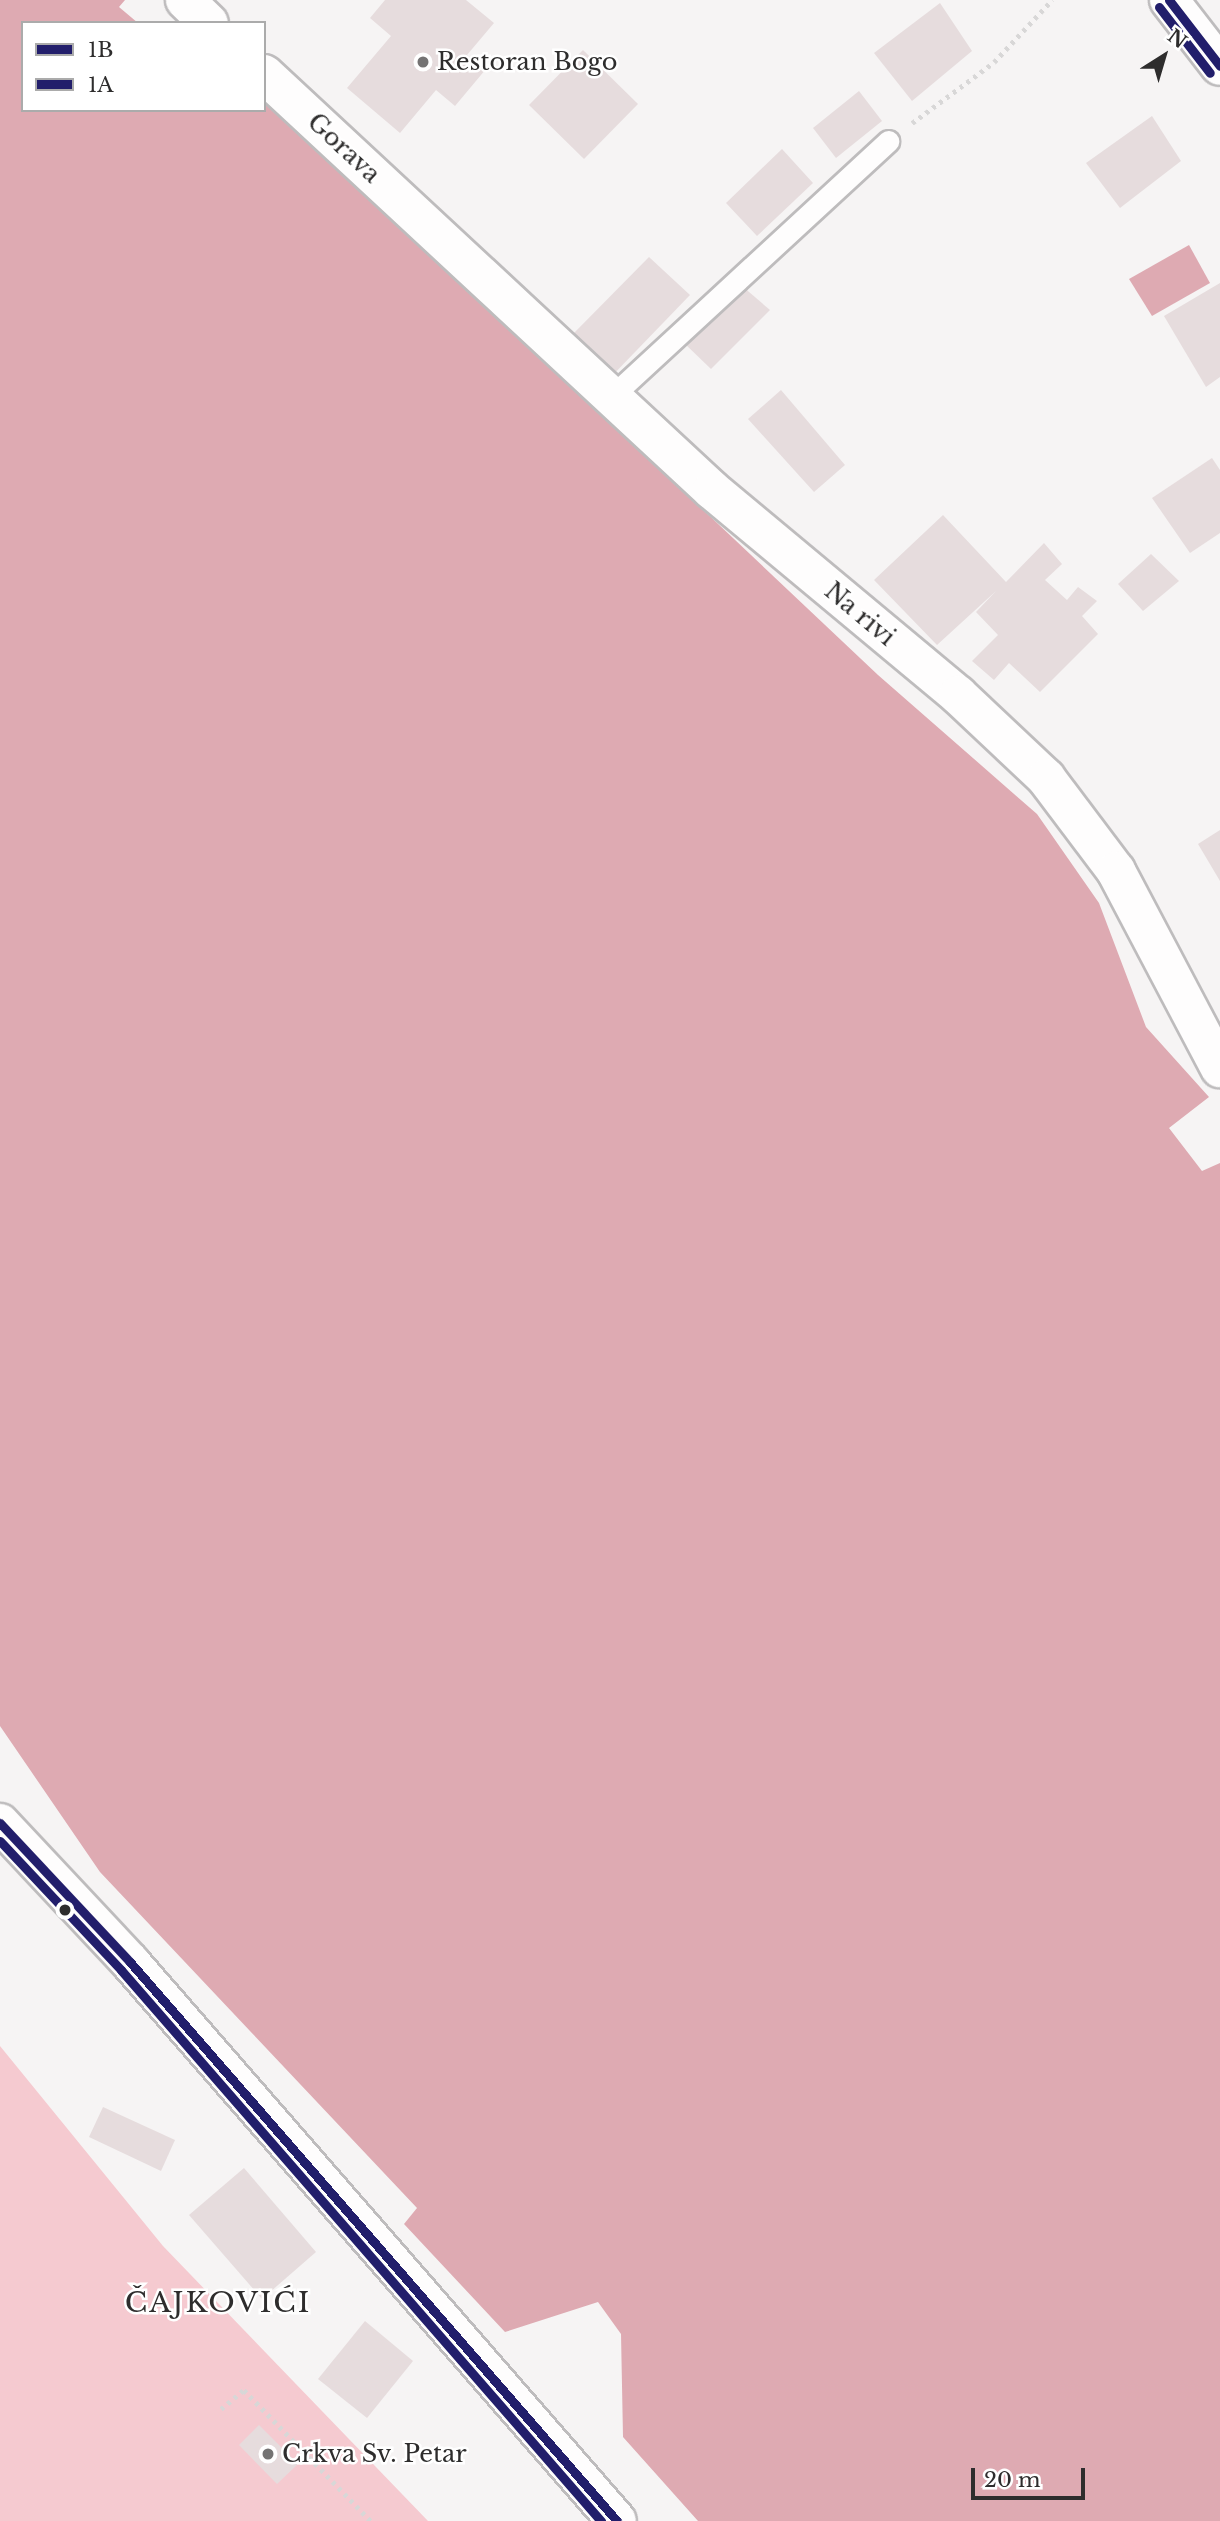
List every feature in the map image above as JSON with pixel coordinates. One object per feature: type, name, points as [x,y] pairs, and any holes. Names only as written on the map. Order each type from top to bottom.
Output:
[{"type":"street","points":[[185,0],[207,21]]},
{"type":"street","points":[[1169,0],[1220,66]]},
{"type":"street","name":"Gorava","points":[[266,76],[424,222]]},
{"type":"street","name":"Na rivi","points":[[424,222],[712,491],[958,695],[1046,778],[1116,871],[1220,1068]]},
{"type":"street","points":[[0,1823],[130,1962],[617,2521]]},
{"type":"lane","points":[[612,396],[888,141]]},
{"type":"path","points":[[888,141],[994,62],[1052,0]]},
{"type":"path","points":[[221,2409],[244,2390],[371,2521]]},
{"type":"shaded area","points":[[0,0],[125,0],[119,7],[136,21],[21,21],[21,112],[266,112],[266,97],[878,675],[1037,814],[1099,903],[1146,1027],[1209,1097],[1169,1128],[1202,1171],[1220,1163],[1220,2521],[698,2521],[623,2437],[621,2334],[598,2302],[505,2332],[404,2224],[417,2208],[100,1872],[0,1726]]},
{"type":"shaded area","points":[[1189,245],[1210,283],[1152,316],[1129,279]]},
{"type":"shaded area","points":[[0,2046],[163,2246],[428,2521],[0,2521]]},
{"type":"building","name":"Restoran Bogo","points":[[385,0],[466,0],[494,23],[467,55],[486,69],[455,106],[436,90],[400,133],[347,88],[391,36],[370,18]]},
{"type":"building","points":[[940,3],[972,51],[912,101],[874,53]]},
{"type":"building","points":[[583,50],[638,104],[584,159],[529,105]]},
{"type":"building","points":[[859,91],[882,121],[836,158],[813,128]]},
{"type":"building","points":[[1152,116],[1181,161],[1120,208],[1086,163]]},
{"type":"building","points":[[782,149],[813,183],[757,236],[726,203]]},
{"type":"building","points":[[649,257],[690,295],[609,379],[573,334]]},
{"type":"building","points":[[1220,283],[1220,377],[1206,387],[1164,316]]},
{"type":"building","points":[[742,286],[770,310],[711,369],[684,343]]},
{"type":"building","points":[[781,390],[845,465],[814,492],[748,419]]},
{"type":"building","points":[[1212,458],[1220,470],[1220,533],[1190,553],[1152,498]]},
{"type":"building","points":[[943,515],[1006,582],[1044,543],[1062,564],[1045,580],[1067,600],[1078,587],[1097,601],[1082,616],[1098,634],[1040,692],[1009,663],[994,680],[972,661],[998,635],[976,612],[996,591],[937,645],[874,580]]},
{"type":"building","points":[[1151,554],[1179,581],[1143,611],[1118,584]]},
{"type":"building","points":[[1220,830],[1220,881],[1198,844]]},
{"type":"building","points":[[103,2107],[175,2140],[161,2171],[89,2137]]},
{"type":"building","points":[[244,2168],[316,2252],[262,2299],[189,2215]]},
{"type":"building","points":[[365,2321],[413,2361],[367,2418],[318,2379]]},
{"type":"building","name":"Crkva Sv. Petar","points":[[259,2425],[298,2464],[277,2484],[239,2445]]},
{"type":"transit line","name":"1B","points":[[1169,0],[1220,66]]},
{"type":"transit line","name":"1A","points":[[1159,7],[1210,73]]},
{"type":"transit line","name":"1B","points":[[0,1823],[130,1962],[617,2521]]},
{"type":"transit line","name":"1A","points":[[0,1841],[121,1970],[601,2521]]},
{"type":"place","name":"Restoran Bogo","points":[[423,62]]},
{"type":"place","name":"Crkva Sv. Petar","points":[[268,2454]]},
{"type":"district","name":"ČAJKOVIĆI","points":[[218,2303]]}]
